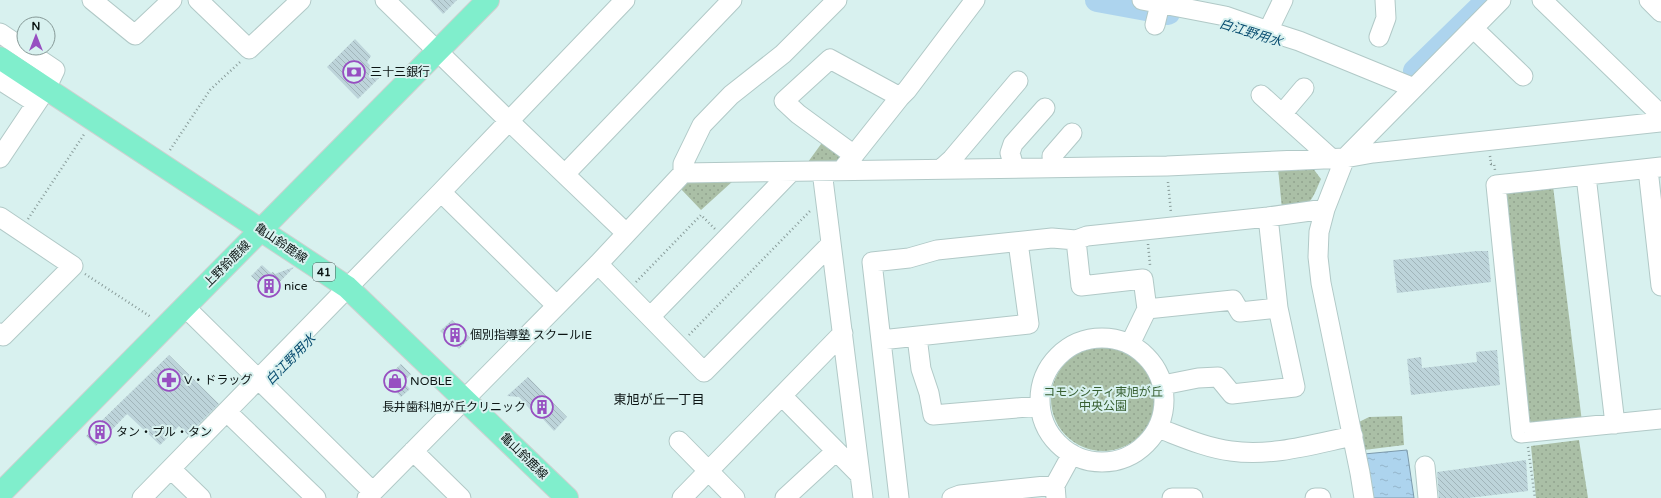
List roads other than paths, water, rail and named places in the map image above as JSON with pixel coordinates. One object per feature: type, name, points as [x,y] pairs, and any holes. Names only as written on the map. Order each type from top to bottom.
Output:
[{"type":"main road","name":"上野鈴鹿線","points":[[0,494],[488,0]]},
{"type":"main road","name":"亀山鈴鹿線","points":[[0,58],[39,91],[261,230],[347,288],[567,498]]},
{"type":"street","points":[[92,0],[135,35],[172,0]]},
{"type":"street","points":[[198,0],[249,49],[301,0]]},
{"type":"street","points":[[385,0],[626,233]]},
{"type":"street","points":[[142,498],[175,473],[231,416],[347,288],[442,192],[625,0]]},
{"type":"street","points":[[565,174],[732,0]]},
{"type":"street","points":[[185,307],[262,383],[370,495],[598,264],[683,173],[683,164],[702,125],[731,95],[783,54],[837,0]]},
{"type":"street","points":[[842,170],[900,96],[907,90],[975,0]]},
{"type":"street","points":[[1268,31],[1283,0]]},
{"type":"street","points":[[1380,37],[1386,18],[1385,0]]},
{"type":"street","points":[[1364,498],[1353,436],[1321,283],[1318,257],[1320,232],[1338,159],[1414,88],[1500,0]]},
{"type":"street","points":[[1542,0],[1661,115]]},
{"type":"street","points":[[1649,0],[1661,12]]},
{"type":"street","points":[[1154,25],[1156,2],[1225,16],[1299,41],[1414,88]]},
{"type":"street","points":[[1473,28],[1523,76]]},
{"type":"street","points":[[0,33],[55,70],[39,91],[0,158]]},
{"type":"street","points":[[854,155],[798,114],[784,100],[830,59],[900,96]]},
{"type":"street","points":[[0,80],[39,91]]},
{"type":"street","points":[[942,168],[952,159],[1018,81]]},
{"type":"street","points":[[1282,114],[1304,88]]},
{"type":"street","points":[[1261,95],[1338,159]]},
{"type":"street","points":[[1014,167],[1010,153],[1013,144],[1045,108]]},
{"type":"street","points":[[683,173],[942,168],[1167,166],[1338,159],[1661,122]]},
{"type":"street","points":[[1053,167],[1052,156],[1072,133]]},
{"type":"street","points":[[1661,286],[1654,168],[1496,185],[1521,434],[1661,419]]},
{"type":"street","points":[[822,171],[824,197],[843,333],[863,498]]},
{"type":"street","points":[[650,317],[791,172]]},
{"type":"street","points":[[1586,176],[1615,424]]},
{"type":"street","points":[[442,192],[556,305]]},
{"type":"street","points":[[899,498],[872,262],[909,258],[937,250],[1052,238],[1076,240],[1087,236],[1173,228],[1325,209]]},
{"type":"street","points":[[1163,385],[1198,378],[1218,376],[1232,394],[1295,387],[1278,308],[1268,217]]},
{"type":"street","points":[[0,218],[73,266],[1,336]]},
{"type":"street","points":[[1076,240],[1082,286],[1143,280],[1147,309],[1130,344]]},
{"type":"street","points":[[881,340],[1029,324],[1018,242]]},
{"type":"street","points":[[598,264],[704,372],[830,244]]},
{"type":"street","points":[[1147,309],[1233,300],[1240,312],[1278,308]]},
{"type":"street","points":[[682,498],[843,333]]},
{"type":"street","points":[[917,337],[921,369],[929,393],[933,415],[1040,406]]},
{"type":"street","points":[[1098,338],[1121,340],[1130,344],[1150,361],[1160,376],[1164,394],[1163,414],[1158,428],[1144,445],[1121,459],[1113,461],[1098,461],[1072,454],[1062,446],[1044,420],[1040,406],[1046,374],[1057,358],[1071,345],[1098,338]]},
{"type":"street","points":[[782,396],[860,475]]},
{"type":"street","points":[[231,416],[316,498]]},
{"type":"street","points":[[1158,428],[1193,442],[1231,451],[1247,453],[1271,452],[1353,436]]},
{"type":"street","points":[[679,441],[735,498]]},
{"type":"street","points":[[413,451],[461,498]]},
{"type":"street","points":[[785,498],[836,451]]},
{"type":"street","points":[[952,498],[960,495],[1056,491],[1072,454]]},
{"type":"street","points":[[1425,466],[1428,498]]},
{"type":"street","points":[[175,473],[201,498]]},
{"type":"street","points":[[1172,498],[1193,498]]},
{"type":"street","points":[[1315,498],[1321,498]]},
{"type":"water","points":[[1407,450],[1414,498],[1370,498],[1364,454]]},
{"type":"waterway","name":"白江野用水","points":[[1097,0],[1168,13]]},
{"type":"waterway","name":"白江野用水","points":[[1415,71],[1488,0]]},
{"type":"place","name":"三十三銀行","points":[[354,72]]},
{"type":"place","name":"nice","points":[[269,286]]},
{"type":"place","name":"個別指導塾 スクールIE","points":[[455,335]]},
{"type":"place","name":"V・ドラッグ","points":[[169,380]]},
{"type":"place","name":"NOBLE","points":[[395,381]]},
{"type":"place","name":"長井歯科旭が丘クリニック","points":[[542,407]]},
{"type":"place","name":"タン・プル・タン","points":[[100,432]]},
{"type":"district","name":"東旭が丘一丁目","points":[[659,399]]},
{"type":"park label","name":"コモンシティ東旭が丘 中央公園","points":[[1103,399]]}]
